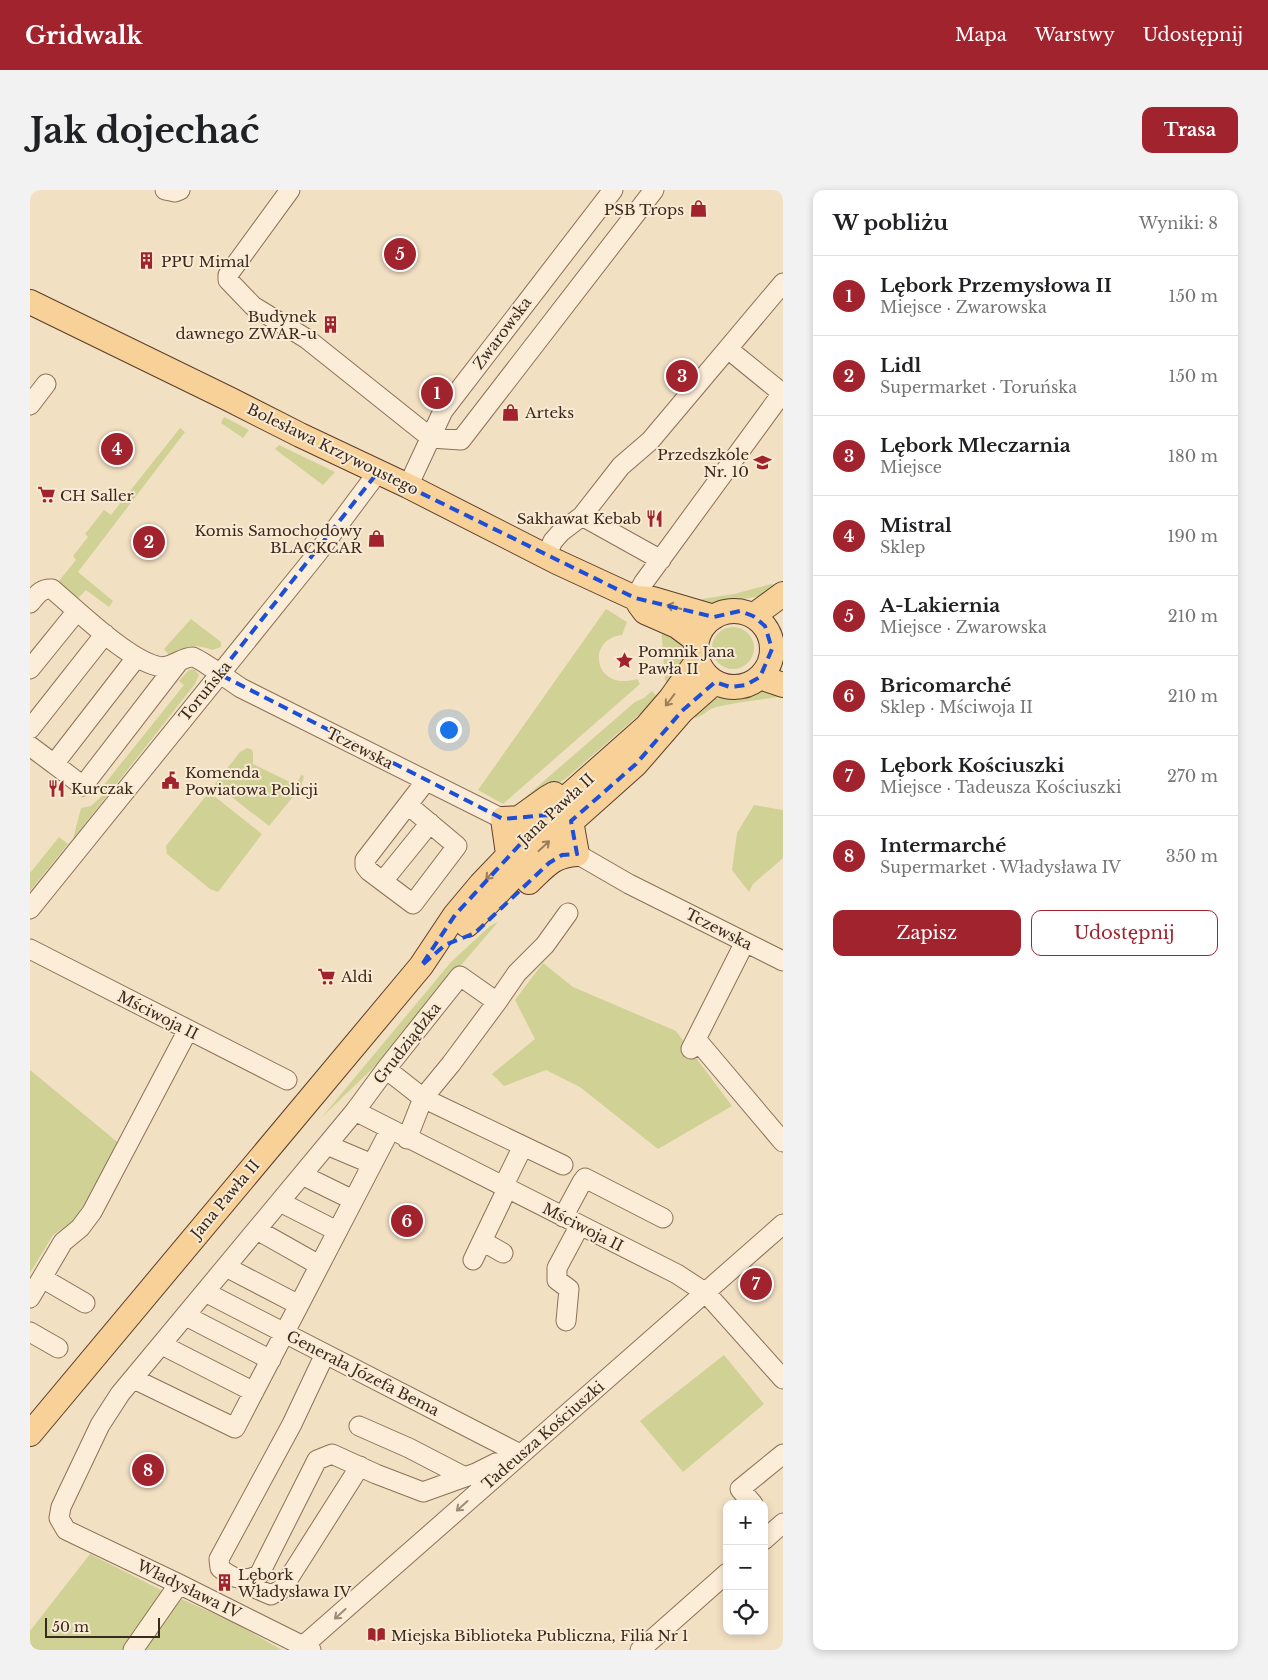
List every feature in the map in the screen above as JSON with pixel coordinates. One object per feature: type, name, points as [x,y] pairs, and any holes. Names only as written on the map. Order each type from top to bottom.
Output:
[{"type":"main road","name":"Bolesława Krzywoustego","points":[[30,302],[635,598],[653,600],[714,617]]},
{"type":"main road","points":[[753,616],[783,594]]},
{"type":"main road","name":"Bolesława Krzywoustego","points":[[635,598],[645,612],[677,626],[698,650]]},
{"type":"main road","points":[[774,654],[746,685],[730,687],[715,682],[704,672],[698,650],[703,627],[714,617],[726,612],[740,611],[753,616],[765,626],[774,654],[783,685]]},
{"type":"main road","name":"Jana Pawła II","points":[[30,1434],[421,966],[455,915],[508,854],[549,814],[653,720],[698,650]]},
{"type":"main road","name":"Jana Pawła II","points":[[421,966],[445,945],[527,862],[636,764],[682,711],[715,682]]},
{"type":"main road","points":[[508,854],[503,819],[519,818],[547,798],[587,779]]},
{"type":"main road","points":[[445,945],[475,933],[549,863],[562,855],[577,854],[571,821]]},
{"type":"street","points":[[165,190],[175,192],[180,190]]},
{"type":"street","points":[[290,190],[228,275],[228,280],[253,306],[306,339],[431,438],[461,440],[654,190]]},
{"type":"street","name":"Zwarowska","points":[[408,486],[443,411],[613,190]]},
{"type":"street","points":[[546,556],[553,541],[561,532],[582,516],[621,466],[650,441],[783,283]]},
{"type":"street","points":[[635,598],[644,582],[662,560],[783,392],[728,349]]},
{"type":"street","points":[[30,405],[46,384]]},
{"type":"street","name":"Toruńska","points":[[30,910],[219,674],[310,551],[378,472]]},
{"type":"street","points":[[582,516],[662,560]]},
{"type":"street","points":[[30,604],[39,593],[46,589],[52,589],[136,658],[158,667],[168,667],[177,664]]},
{"type":"street","points":[[30,669],[77,611]]},
{"type":"street","points":[[30,729],[106,634]]},
{"type":"street","name":"Tczewska","points":[[177,664],[185,659],[194,657],[202,660],[241,688],[503,819]]},
{"type":"street","points":[[54,764],[136,658]]},
{"type":"street","points":[[30,746],[83,786],[177,664]]},
{"type":"street","points":[[408,804],[457,846],[412,904],[365,866],[365,860],[408,804],[426,781]]},
{"type":"street","points":[[383,881],[430,823]]},
{"type":"street","name":"Tczewska","points":[[577,854],[630,884],[783,961]]},
{"type":"street","points":[[407,1139],[423,1098],[451,1064],[517,972],[545,945],[568,912]]},
{"type":"street","points":[[745,942],[693,1045],[701,1045],[783,1142]]},
{"type":"street","name":"Mściwoja II","points":[[30,949],[287,1080]]},
{"type":"street","name":"Grudziądzka","points":[[64,1532],[59,1518],[60,1513],[100,1425],[120,1394],[355,1111],[460,976],[497,1002]]},
{"type":"street","points":[[30,1298],[63,1242],[80,1228],[92,1212],[188,1030]]},
{"type":"street","points":[[386,1070],[423,1098],[563,1165]]},
{"type":"street","name":"Mściwoja II","points":[[355,1111],[677,1274],[706,1293],[783,1379]]},
{"type":"street","points":[[134,1378],[235,1428],[390,1130]]},
{"type":"street","points":[[327,1145],[372,1164]]},
{"type":"street","points":[[473,1260],[523,1146]]},
{"type":"street","points":[[302,1175],[353,1200]]},
{"type":"street","points":[[566,1320],[569,1289],[557,1280],[557,1268],[582,1182],[586,1178],[663,1218]]},
{"type":"street","points":[[280,1202],[337,1231]]},
{"type":"street","name":"Tadeusza Kościuszki","points":[[307,1648],[516,1458],[783,1224]]},
{"type":"street","points":[[257,1230],[319,1265]]},
{"type":"street","points":[[482,1241],[503,1253]]},
{"type":"street","points":[[226,1267],[299,1305]]},
{"type":"street","points":[[42,1278],[85,1303]]},
{"type":"street","name":"Generała Józefa Bema","points":[[206,1292],[325,1354],[516,1458]]},
{"type":"street","points":[[186,1316],[271,1360]]},
{"type":"street","points":[[30,1332],[58,1348]]},
{"type":"street","points":[[162,1345],[254,1392]]},
{"type":"street","points":[[325,1354],[292,1424],[219,1559],[220,1568],[227,1575],[237,1579],[251,1579],[260,1575],[317,1460],[332,1454],[376,1474],[423,1492],[465,1477],[496,1463],[516,1458]]},
{"type":"street","points":[[360,1426],[409,1448],[465,1477]]},
{"type":"street","points":[[750,1500],[740,1489],[783,1454]]},
{"type":"street","points":[[251,1579],[257,1589],[272,1595],[282,1589],[360,1466]]},
{"type":"street","name":"Władysława IV","points":[[64,1532],[179,1584],[307,1648]]},
{"type":"street","points":[[640,1650],[723,1577]]},
{"type":"street","points":[[133,1650],[179,1584]]},
{"type":"highlighted area","points":[[378,472],[635,598],[714,617],[740,611],[753,616],[765,626],[772,649],[760,677],[746,685],[730,687],[715,682],[682,711],[636,764],[571,821],[577,854],[562,855],[549,863],[475,933],[445,945],[421,966],[455,915],[547,815],[503,819],[219,674]]},
{"type":"green space","points":[[224,417],[249,430],[243,438],[221,423]]},
{"type":"green space","points":[[180,428],[185,432],[78,572],[113,601],[109,607],[86,590],[77,599],[58,582],[76,560],[73,556],[88,537],[85,534],[104,510],[111,515]]},
{"type":"green space","points":[[279,445],[335,472],[323,485],[275,449]]},
{"type":"green space","points":[[771,584],[777,586],[761,596],[700,606],[696,600],[734,594]]},
{"type":"green space","points":[[606,609],[627,622],[622,635],[610,639],[603,645],[599,654],[604,672],[611,678],[622,681],[637,679],[640,684],[503,804],[478,790]]},
{"type":"green space","points":[[191,619],[221,642],[221,647],[212,650],[196,646],[180,650],[170,656],[164,649]]},
{"type":"green space","points":[[661,626],[682,641],[684,655],[682,666],[669,687],[665,680]]},
{"type":"green space","points":[[733,627],[748,633],[754,648],[748,663],[733,669],[718,663],[712,648],[718,633]]},
{"type":"green space","points":[[192,669],[199,675],[195,684],[73,839],[81,808],[91,806],[103,795],[103,786],[184,685],[179,681]]},
{"type":"green space","points":[[767,690],[783,696],[716,707],[696,718],[692,715],[705,703],[713,700],[745,692]]},
{"type":"green space","points":[[652,691],[658,698],[570,775],[542,796],[516,809],[522,800],[635,702],[644,698]]},
{"type":"green space","points":[[247,748],[253,752],[253,764],[296,785],[301,775],[304,776],[301,787],[269,826],[215,784],[240,752]]},
{"type":"green space","points":[[209,792],[262,834],[218,892],[210,889],[167,854],[166,846]]},
{"type":"green space","points":[[754,805],[783,810],[783,858],[753,884],[749,892],[732,870],[737,833]]},
{"type":"green space","points":[[59,837],[68,844],[30,891],[30,873]]},
{"type":"green space","points":[[498,922],[373,1068],[322,1117],[451,962],[490,926]]},
{"type":"green space","points":[[543,963],[573,987],[676,1031],[732,1106],[658,1149],[580,1087],[546,1070],[504,1086],[492,1074],[535,1039],[515,1000]]},
{"type":"green space","points":[[30,1070],[121,1145],[73,1222],[53,1235],[30,1273]]},
{"type":"green space","points":[[724,1355],[764,1404],[683,1472],[640,1421]]},
{"type":"green space","points":[[90,1554],[161,1590],[235,1623],[282,1650],[30,1650],[30,1631]]},
{"type":"place","name":"PSB Trops","points":[[698,209]]},
{"type":"place","name":"A-Lakiernia","points":[[400,254]]},
{"type":"place","name":"PPU Mimal","points":[[147,261]]},
{"type":"place","name":"Budynek dawnego ZWAR-u","points":[[331,325]]},
{"type":"place","name":"Lębork Mleczarnia","points":[[682,376]]},
{"type":"place","name":"Lębork Przemysłowa II","points":[[437,393]]},
{"type":"place","name":"Arteks","points":[[511,412]]},
{"type":"place","name":"Mistral","points":[[117,449]]},
{"type":"place","name":"Przedszkole Nr. 10","points":[[763,463]]},
{"type":"place","name":"CH Saller","points":[[46,495]]},
{"type":"place","name":"Sakhawat Kebab","points":[[655,518]]},
{"type":"place","name":"Komis Samochodowy BLACKCAR","points":[[376,539]]},
{"type":"place","name":"Lidl","points":[[149,542]]},
{"type":"place","name":"Pomnik Jana Pawła II","points":[[624,660]]},
{"type":"place","name":"Komenda Powiatowa Policji","points":[[171,781]]},
{"type":"place","name":"Kurczak","points":[[57,788]]},
{"type":"place","name":"Aldi","points":[[327,976]]},
{"type":"place","name":"Bricomarché","points":[[407,1221]]},
{"type":"place","name":"Lębork Kościuszki","points":[[756,1284]]},
{"type":"place","name":"Intermarché","points":[[148,1470]]},
{"type":"place","name":"Lębork Władysława IV","points":[[224,1583]]},
{"type":"place","name":"Miejska Biblioteka Publiczna, Filia Nr 1","points":[[377,1635]]}]
